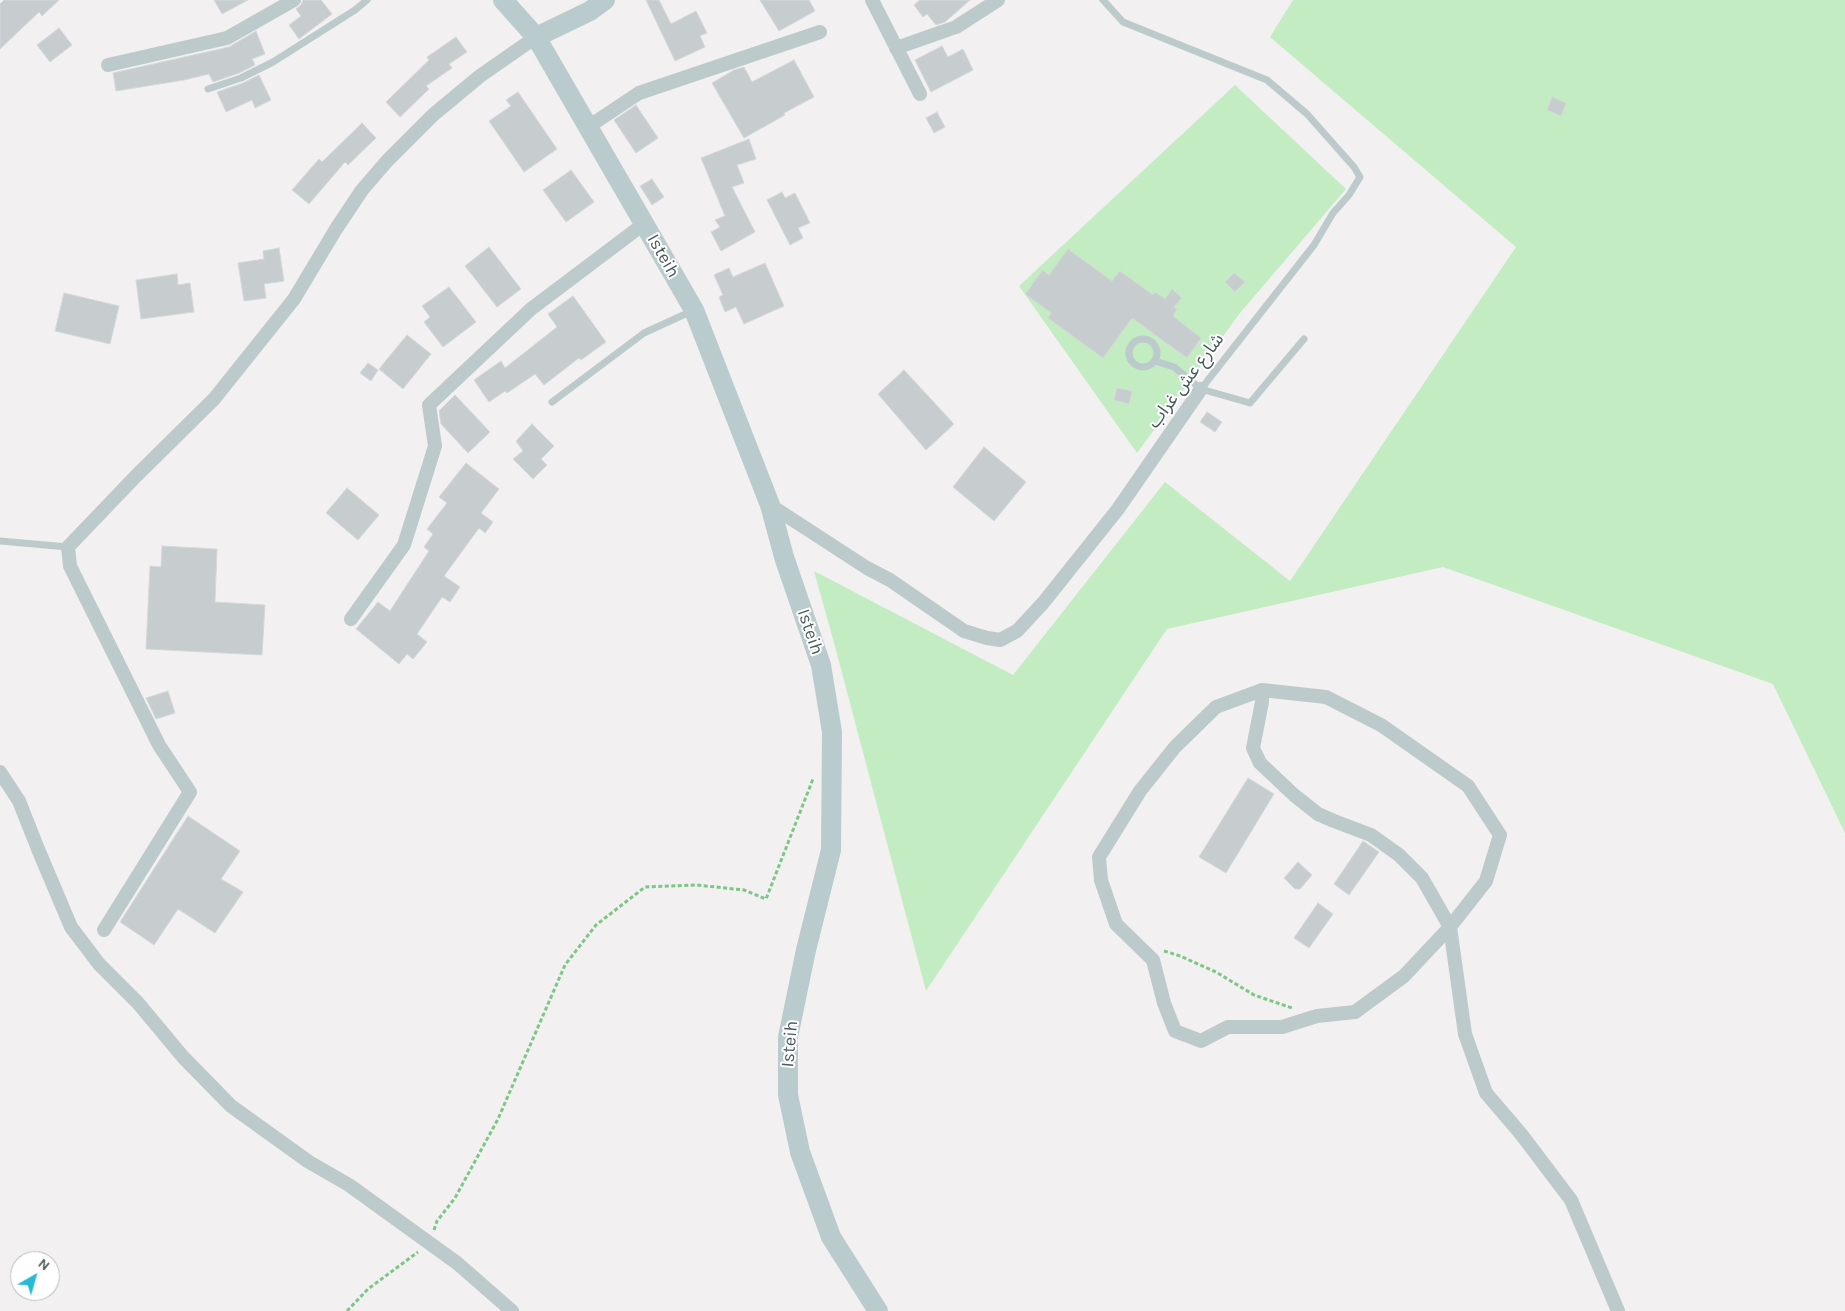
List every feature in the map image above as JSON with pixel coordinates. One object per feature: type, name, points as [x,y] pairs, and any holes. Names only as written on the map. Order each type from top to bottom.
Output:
[{"type":"street","points":[[108,65],[227,38],[294,0]]},
{"type":"street","name":"Isteih","points":[[503,0],[536,37],[694,310],[770,505],[784,557],[821,664],[832,732],[831,850],[806,950],[788,1037],[788,1095],[800,1152],[831,1237],[878,1311]]},
{"type":"street","points":[[104,930],[190,792],[159,745],[70,566],[68,547],[214,399],[294,299],[362,190],[387,161],[447,104],[480,76],[536,37],[590,11],[605,0]]},
{"type":"street","points":[[872,0],[920,94]]},
{"type":"street","points":[[896,48],[956,27],[998,0]]},
{"type":"street","points":[[588,127],[639,93],[820,32]]},
{"type":"street","points":[[351,620],[404,545],[435,446],[429,405],[531,309],[645,223]]},
{"type":"street","name":"شارع عش غراب","points":[[770,505],[867,568],[890,580],[964,631],[1000,640],[1017,631],[1043,603],[1118,509],[1201,389]]},
{"type":"street","points":[[1262,690],[1262,702],[1253,748],[1260,763],[1294,795],[1318,814],[1334,822],[1371,835],[1399,855],[1422,878],[1450,927],[1465,1034],[1486,1093],[1521,1134],[1571,1200],[1618,1311]]},
{"type":"street","points":[[1262,690],[1326,697],[1382,725],[1468,786],[1500,835],[1486,881],[1450,927],[1404,976],[1355,1012],[1317,1016],[1282,1027],[1228,1027],[1201,1041],[1175,1031],[1164,1003],[1152,960],[1116,924],[1100,880],[1099,857],[1140,791],[1175,747],[1216,707],[1262,690]]},
{"type":"street","points":[[0,772],[19,801],[70,927],[99,964],[138,1003],[183,1057],[231,1106],[309,1162],[349,1185],[457,1263],[512,1311]]},
{"type":"lane","points":[[208,90],[241,78],[273,62],[355,10],[367,0]]},
{"type":"lane","name":"شارع عش غراب","points":[[1103,0],[1123,22],[1267,80],[1307,114],[1354,167],[1360,177],[1350,195],[1333,213],[1314,245],[1201,389]]},
{"type":"lane","points":[[552,402],[644,333],[694,310]]},
{"type":"lane","points":[[1155,361],[1174,367],[1201,389],[1250,403],[1304,339]]},
{"type":"lane","points":[[1139,340],[1149,341],[1156,347],[1157,357],[1155,361],[1144,368],[1136,365],[1130,358],[1132,345],[1139,340]]},
{"type":"lane","points":[[0,541],[68,547]]},
{"type":"path","points":[[347,1311],[368,1289],[430,1244],[437,1221],[455,1198],[498,1119],[565,965],[596,925],[645,887],[706,886],[744,890],[766,899],[814,779]]},
{"type":"path","points":[[1161,950],[1216,972],[1254,995],[1317,1016]]},
{"type":"green space","points":[[1293,0],[1845,0],[1845,833],[1773,684],[1443,567],[1167,629],[926,991],[814,571],[1013,675],[1165,482],[1290,581],[1516,247],[1270,37]]},
{"type":"green space","points":[[1235,85],[1346,189],[1240,313],[1137,453],[1019,286]]},
{"type":"building","points":[[4,0],[59,0],[42,16],[39,12],[0,49],[0,4]]},
{"type":"building","points":[[214,0],[248,0],[222,14]]},
{"type":"building","points":[[303,0],[321,0],[332,14],[299,39],[289,25],[301,16],[296,9]]},
{"type":"building","points":[[646,0],[659,0],[671,24],[696,11],[707,33],[700,36],[705,47],[675,61]]},
{"type":"building","points":[[760,0],[809,0],[815,11],[779,31]]},
{"type":"building","points":[[920,0],[970,0],[945,22],[936,25],[927,14],[923,17],[914,5]]},
{"type":"building","points":[[59,28],[72,45],[50,62],[37,45]]},
{"type":"building","points":[[256,31],[265,54],[252,59],[255,65],[239,73],[213,82],[209,74],[116,91],[113,73],[229,47]]},
{"type":"building","points":[[456,37],[467,52],[449,64],[452,68],[426,86],[429,89],[400,117],[386,102],[429,60],[427,57]]},
{"type":"building","points":[[942,46],[948,57],[963,49],[973,70],[931,92],[915,60]]},
{"type":"building","points":[[794,60],[814,97],[744,138],[712,83],[734,70],[744,67],[752,82]]},
{"type":"building","points":[[259,75],[271,100],[255,108],[252,100],[226,112],[217,92]]},
{"type":"building","points":[[518,92],[557,149],[524,172],[489,121],[511,106],[506,100]]},
{"type":"building","points":[[1552,97],[1566,103],[1561,116],[1547,110]]},
{"type":"building","points":[[636,105],[658,138],[636,153],[614,120]]},
{"type":"building","points":[[937,112],[945,127],[934,133],[926,118]]},
{"type":"building","points":[[362,123],[376,138],[348,165],[345,162],[309,204],[292,190],[319,159],[322,162]]},
{"type":"building","points":[[749,139],[756,159],[737,165],[744,183],[732,187],[755,232],[721,251],[711,232],[720,227],[715,220],[725,216],[701,158]]},
{"type":"building","points":[[571,170],[594,202],[566,222],[543,190]]},
{"type":"building","points":[[652,179],[664,197],[652,205],[640,186]]},
{"type":"building","points":[[782,192],[785,198],[795,193],[810,223],[798,228],[803,238],[790,245],[767,200]]},
{"type":"building","points":[[489,247],[521,289],[497,307],[465,266]]},
{"type":"building","points":[[279,248],[284,281],[264,284],[266,298],[244,301],[238,263],[264,259],[263,251]]},
{"type":"building","points":[[1068,249],[1112,281],[1120,271],[1153,295],[1155,292],[1165,299],[1172,289],[1182,298],[1174,307],[1177,309],[1173,316],[1201,338],[1187,358],[1132,318],[1103,358],[1048,318],[1051,313],[1025,294],[1043,270],[1049,275]]},
{"type":"building","points":[[765,263],[784,306],[744,324],[736,307],[725,312],[719,297],[723,295],[714,275],[729,268],[733,277]]},
{"type":"building","points":[[1234,273],[1245,282],[1235,292],[1225,282]]},
{"type":"building","points":[[177,274],[178,285],[190,283],[194,312],[141,319],[136,280]]},
{"type":"building","points":[[449,287],[476,322],[443,347],[424,322],[430,317],[422,306]]},
{"type":"building","points":[[64,293],[119,306],[110,344],[55,331]]},
{"type":"building","points":[[573,296],[606,342],[581,360],[579,358],[544,385],[535,374],[507,393],[505,391],[489,402],[474,380],[501,361],[505,368],[557,327],[548,314]]},
{"type":"building","points":[[407,335],[431,354],[403,389],[379,369]]},
{"type":"building","points":[[368,363],[378,370],[371,381],[360,373]]},
{"type":"building","points":[[904,370],[954,424],[926,450],[878,394]]},
{"type":"building","points":[[1117,388],[1132,391],[1129,404],[1114,400]]},
{"type":"building","points":[[455,395],[490,432],[468,453],[441,424],[439,411]]},
{"type":"building","points":[[1207,412],[1222,422],[1215,432],[1200,422]]},
{"type":"building","points":[[532,424],[554,446],[541,459],[547,465],[533,479],[513,459],[523,451],[516,441]]},
{"type":"building","points":[[984,447],[1026,482],[994,521],[953,487]]},
{"type":"building","points":[[466,463],[499,489],[481,513],[493,522],[485,533],[479,528],[444,576],[460,587],[450,602],[442,597],[417,634],[427,642],[413,659],[407,654],[399,664],[356,629],[378,602],[390,611],[429,551],[424,547],[433,534],[427,529],[447,503],[439,497]]},
{"type":"building","points":[[347,488],[379,515],[358,540],[326,513]]},
{"type":"building","points":[[162,546],[217,549],[215,602],[265,605],[262,655],[146,649],[150,566],[161,567]]},
{"type":"building","points":[[168,691],[175,713],[156,719],[146,698]]},
{"type":"building","points":[[1248,778],[1274,794],[1226,873],[1199,857]]},
{"type":"building","points":[[188,816],[240,851],[221,879],[243,892],[215,933],[178,909],[154,945],[120,922]]},
{"type":"building","points":[[1363,841],[1379,852],[1349,895],[1334,884]]},
{"type":"building","points":[[1298,862],[1312,875],[1300,889],[1295,889],[1284,878]]},
{"type":"building","points":[[1318,903],[1333,914],[1309,948],[1294,938]]}]
